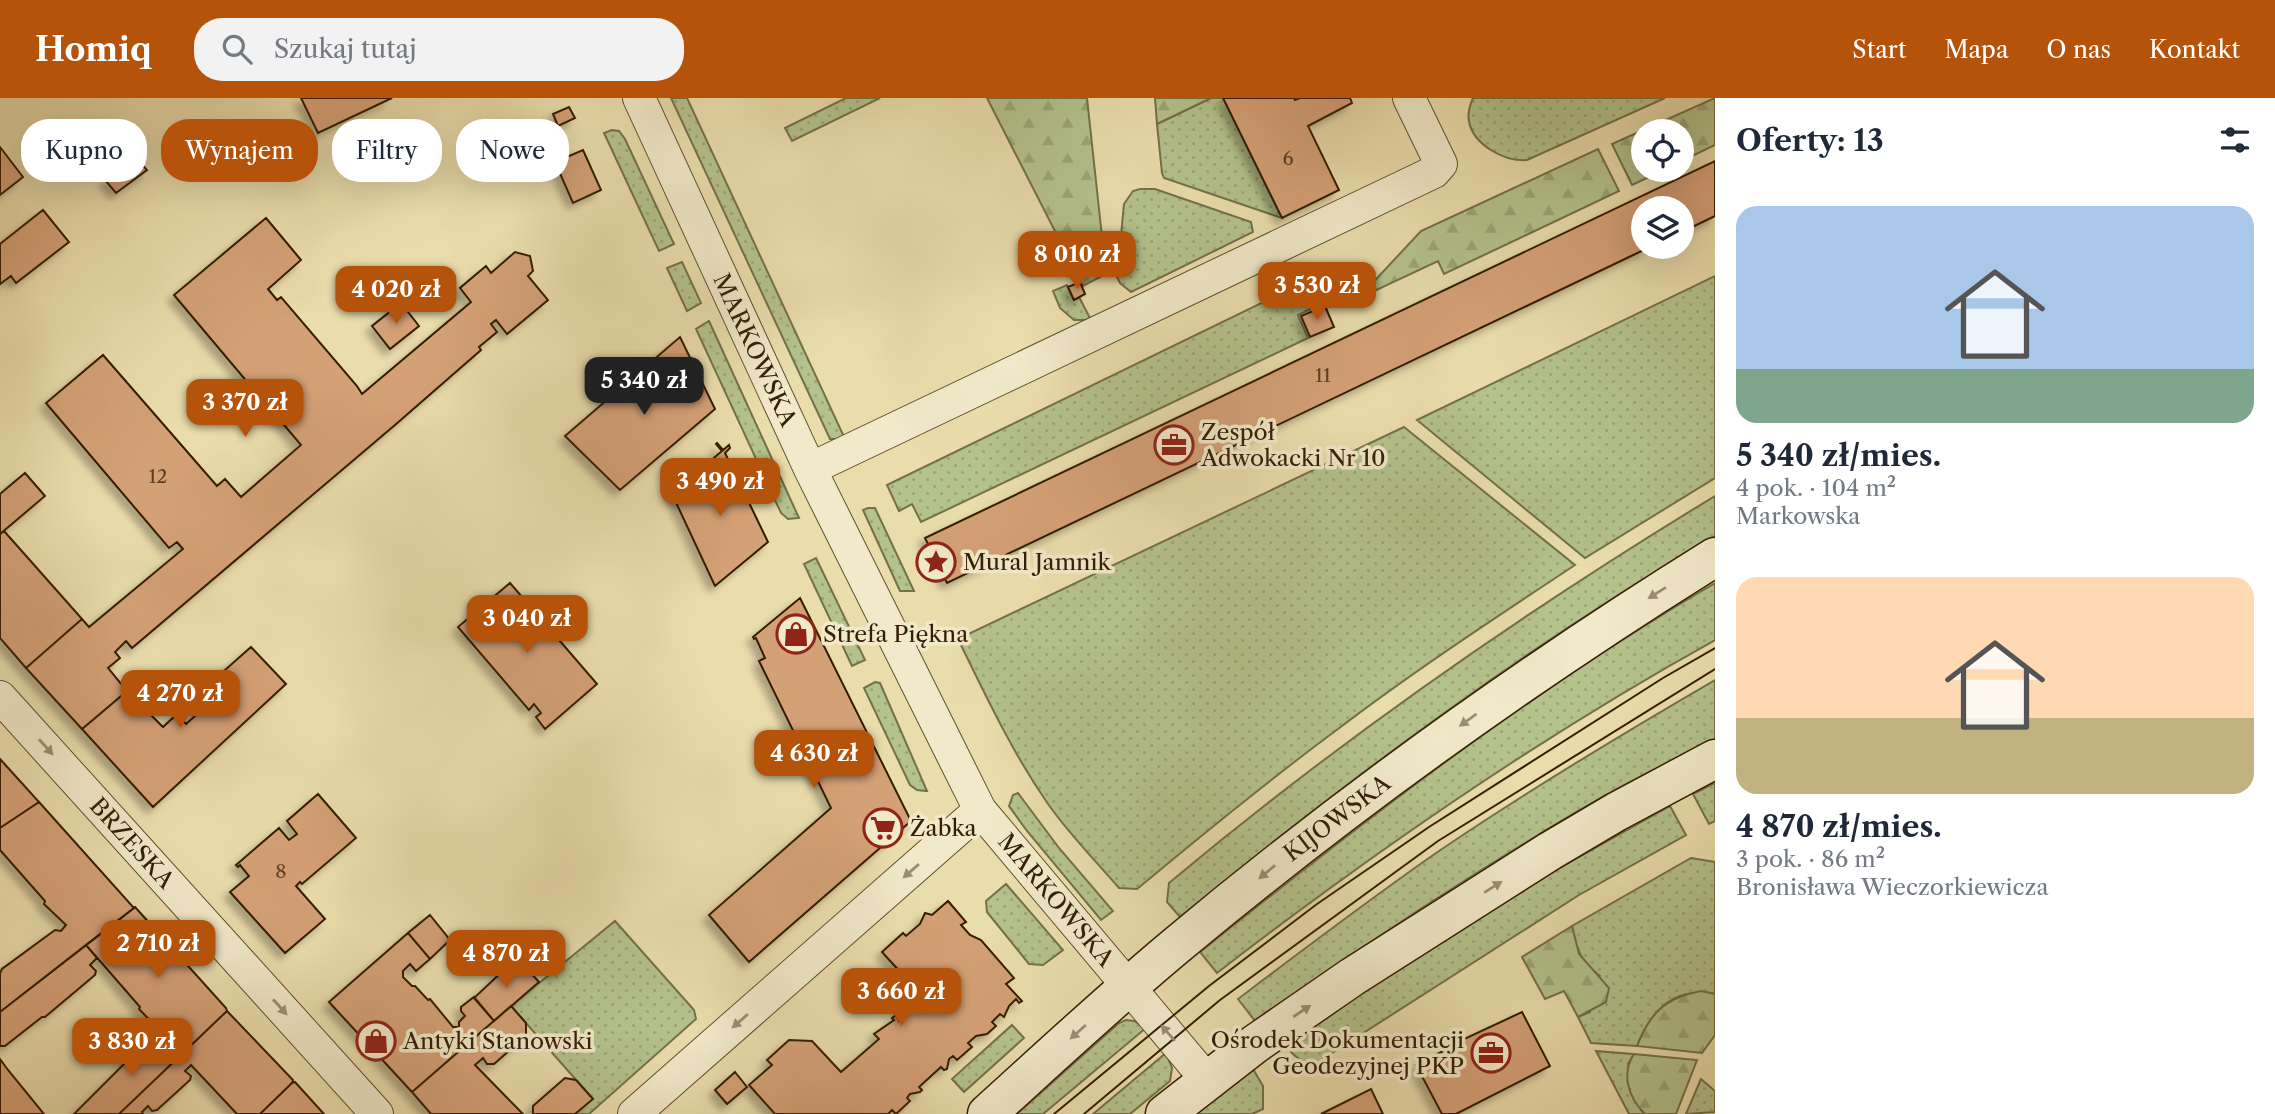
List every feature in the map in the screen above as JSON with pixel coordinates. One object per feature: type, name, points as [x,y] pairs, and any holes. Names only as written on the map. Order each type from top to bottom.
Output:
[{"type":"street","name":"MARKOWSKA","points":[[639,98],[810,469],[980,810],[1207,1080]]},
{"type":"street","points":[[810,469],[1434,172],[1441,163],[1409,98]]},
{"type":"street","name":"KIJOWSKA","points":[[987,1114],[1128,987],[1282,860],[1517,685],[1715,557]]},
{"type":"street","name":"BRZESKA","points":[[0,697],[377,1114]]},
{"type":"street","points":[[1165,1114],[1255,1044],[1352,977],[1616,812],[1715,759]]},
{"type":"street","points":[[634,1114],[980,810]]},
{"type":"green space","points":[[671,98],[687,98],[845,439],[830,439]]},
{"type":"green space","points":[[846,98],[880,98],[792,141],[785,128]]},
{"type":"green space","points":[[987,98],[1087,98],[1106,274],[1083,286]]},
{"type":"green space","points":[[1155,98],[1211,98],[1157,124]]},
{"type":"green space","points":[[1211,98],[1223,98],[1282,218],[1164,178],[1157,124]]},
{"type":"green space","points":[[1473,98],[1665,98],[1527,160],[1518,160],[1500,155],[1477,138],[1468,118]]},
{"type":"green space","points":[[1715,98],[1715,145],[1694,155],[1694,119],[1668,119]]},
{"type":"green space","points":[[619,131],[625,139],[674,244],[659,251],[604,133]]},
{"type":"green space","points":[[1631,136],[1631,182],[1638,182],[1632,185],[1612,144]]},
{"type":"green space","points":[[1598,149],[1619,191],[1444,274],[1438,261],[1368,294],[1366,290],[1421,231]]},
{"type":"green space","points":[[1155,189],[1251,222],[1253,232],[1131,292],[1117,277],[1124,204],[1133,191]]},
{"type":"green space","points":[[682,262],[701,303],[687,311],[667,268]]},
{"type":"green space","points":[[1715,276],[1715,478],[1585,558],[1417,420]]},
{"type":"green space","points":[[1311,279],[1323,303],[1298,315],[1308,338],[921,522],[912,504],[899,511],[887,485]]},
{"type":"green space","points":[[1067,285],[1073,299],[1079,297],[1091,320],[1074,320],[1060,308],[1053,291]]},
{"type":"green space","points":[[709,321],[799,518],[788,519],[781,513],[696,329]]},
{"type":"green space","points":[[1404,427],[1575,565],[1367,707],[1261,788],[1137,889],[1119,888],[1063,824],[1033,782],[999,722],[958,639]]},
{"type":"green space","points":[[1715,496],[1715,536],[1575,623],[1440,716],[1308,815],[1180,917],[1167,902],[1169,883],[1367,728],[1573,585]]},
{"type":"green space","points":[[875,508],[914,591],[900,591],[863,510]]},
{"type":"green space","points":[[816,558],[865,660],[852,666],[804,564]]},
{"type":"green space","points":[[1715,583],[1715,640],[1586,716],[1460,797],[1337,883],[1217,973],[1200,952],[1387,805],[1515,712],[1647,624]]},
{"type":"green space","points":[[1715,680],[1715,739],[1615,790],[1477,872],[1255,1021],[1238,999],[1439,851],[1576,763]]},
{"type":"green space","points":[[875,682],[880,683],[927,791],[917,790],[910,785],[864,688]]},
{"type":"green space","points":[[1715,783],[1715,821],[1709,824],[1693,794]]},
{"type":"green space","points":[[1018,793],[1059,848],[1113,911],[1101,920],[1009,806],[1013,795]]},
{"type":"green space","points":[[1670,806],[1686,835],[1579,895],[1318,1062],[1303,1061],[1291,1052],[1290,1041],[1419,955],[1563,866]]},
{"type":"green space","points":[[1691,858],[1715,862],[1715,994],[1687,994],[1666,1003],[1649,1022],[1637,1046],[1591,1043],[1578,1017],[1590,1012],[1600,976],[1580,954],[1572,926]]},
{"type":"green space","points":[[1006,884],[1063,950],[1043,965],[1029,964],[987,912],[986,901]]},
{"type":"green space","points":[[615,921],[694,1010],[696,1019],[589,1114],[575,1114],[592,1098],[511,1006]]},
{"type":"green space","points":[[1572,926],[1579,954],[1609,988],[1606,1002],[1578,1017],[1564,991],[1545,999],[1522,957]]},
{"type":"green space","points":[[1701,991],[1715,994],[1715,1035],[1702,1053],[1637,1046],[1647,1024],[1660,1009],[1678,998]]},
{"type":"green space","points":[[1126,1020],[1146,1028],[1043,1114],[1017,1114],[1119,1023]]},
{"type":"green space","points":[[1012,1025],[1024,1038],[964,1092],[952,1079]]},
{"type":"green space","points":[[1596,1051],[1634,1054],[1628,1064],[1641,1110],[1645,1114],[1629,1114]]},
{"type":"green space","points":[[1166,1053],[1172,1068],[1170,1081],[1130,1114],[1093,1114]]},
{"type":"green space","points":[[1634,1054],[1697,1060],[1676,1114],[1645,1114],[1634,1100],[1627,1077]]},
{"type":"green space","points":[[1253,1069],[1263,1086],[1263,1109],[1252,1114],[1192,1114]]},
{"type":"green space","points":[[1701,1079],[1715,1091],[1715,1112],[1686,1114]]},
{"type":"building","points":[[301,98],[392,98],[348,119],[332,119],[332,126],[318,133],[318,119],[311,119]]},
{"type":"building","points":[[1223,98],[1350,98],[1352,103],[1308,126],[1339,190],[1282,218]]},
{"type":"building","points":[[569,107],[575,118],[569,121],[555,119],[553,114]]},
{"type":"building","points":[[0,147],[21,174],[21,179],[0,195]]},
{"type":"building","points":[[583,150],[601,190],[573,203],[564,182],[569,182],[569,156]]},
{"type":"building","points":[[1715,161],[1715,216],[1694,226],[1694,196],[1642,196],[1671,182],[1694,182],[1694,171]]},
{"type":"building","points":[[107,182],[131,182],[116,193]]},
{"type":"building","points":[[1631,201],[1631,256],[947,583],[925,538]]},
{"type":"building","points":[[43,210],[69,242],[16,283],[11,276],[0,284],[0,244]]},
{"type":"building","points":[[266,218],[301,260],[268,289],[277,300],[281,297],[362,394],[471,302],[460,288],[486,266],[491,273],[515,252],[530,256],[533,271],[528,276],[548,300],[507,334],[496,320],[491,324],[497,332],[479,347],[481,350],[395,425],[132,648],[126,641],[115,652],[120,658],[108,668],[127,691],[82,729],[26,668],[82,619],[89,627],[183,549],[177,542],[169,548],[46,403],[103,355],[217,486],[225,479],[241,497],[301,445],[263,400],[256,405],[242,389],[249,384],[174,295]]},
{"type":"building","points":[[1080,282],[1085,294],[1074,300],[1068,287]]},
{"type":"building","points":[[401,303],[419,326],[390,349],[372,326]]},
{"type":"building","points":[[1325,306],[1334,327],[1310,337],[1301,316]]},
{"type":"building","points":[[680,337],[715,409],[620,490],[565,436]]},
{"type":"building","points":[[717,443],[723,450],[729,445],[730,448],[725,453],[768,542],[715,586],[672,494],[722,451]]},
{"type":"building","points":[[25,473],[45,496],[0,534],[0,494]]},
{"type":"building","points":[[4,531],[82,619],[26,668],[0,638],[0,534]]},
{"type":"building","points":[[510,583],[597,684],[545,729],[536,717],[541,713],[534,704],[529,710],[458,627]]},
{"type":"building","points":[[800,598],[911,821],[749,962],[709,915],[831,808],[759,661],[765,658],[756,638],[753,637]]},
{"type":"building","points":[[251,647],[286,684],[153,807],[82,729],[127,691],[163,727],[177,714],[186,724],[234,681],[225,670]]},
{"type":"building","points":[[0,759],[39,802],[0,828]]},
{"type":"building","points":[[318,794],[356,838],[302,884],[300,882],[296,886],[325,919],[285,953],[230,892],[249,876],[240,865],[236,865],[279,828],[289,840],[297,834],[287,821]]},
{"type":"building","points":[[39,802],[134,908],[0,1012],[2,969],[55,930],[61,931],[66,925],[44,904],[45,901],[0,850],[0,828]]},
{"type":"building","points":[[948,901],[966,922],[961,925],[970,935],[981,940],[1014,978],[1006,984],[1022,1001],[1019,1003],[1016,999],[1004,1017],[1000,1014],[992,1022],[996,1026],[987,1034],[976,1036],[968,1043],[972,1047],[957,1060],[953,1056],[949,1059],[947,1069],[941,1067],[919,1087],[922,1090],[920,1092],[910,1094],[907,1098],[910,1101],[896,1114],[892,1110],[888,1114],[775,1114],[749,1085],[772,1065],[767,1060],[789,1040],[812,1041],[841,1072],[879,1039],[874,1034],[894,1020],[892,1018],[896,1015],[899,1021],[924,998],[882,952],[903,933],[906,936],[920,924],[925,913],[932,915]]},
{"type":"building","points":[[135,907],[227,1011],[182,1054],[139,1009],[86,945]]},
{"type":"building","points":[[430,915],[450,940],[430,959],[408,933]]},
{"type":"building","points":[[408,933],[430,959],[416,971],[410,964],[403,971],[403,977],[430,999],[453,1027],[459,1027],[459,1022],[465,1016],[461,1007],[474,997],[494,1021],[412,1092],[329,1002]]},
{"type":"building","points":[[86,945],[97,958],[90,965],[96,971],[95,975],[45,1017],[5,1046],[0,1046],[0,1012]]},
{"type":"building","points":[[520,961],[539,982],[494,1021],[474,998],[506,968],[508,971]]},
{"type":"building","points":[[511,1006],[526,1023],[526,1036],[494,1064],[487,1064],[483,1058],[475,1065],[523,1114],[431,1114],[412,1092]]},
{"type":"building","points":[[227,1011],[293,1080],[260,1114],[237,1114],[191,1065],[185,1071],[191,1076],[190,1080],[157,1110],[152,1111],[148,1106],[143,1114],[119,1114]]},
{"type":"building","name":"Ośrodek Dokumentacji Geodezyjnej PKP","points":[[1522,1012],[1550,1066],[1456,1114],[1442,1114],[1416,1065]]},
{"type":"building","points":[[150,1038],[155,1038],[161,1045],[168,1038],[182,1054],[119,1114],[74,1114]]},
{"type":"building","points":[[0,1059],[8,1070],[44,1114],[0,1114]]},
{"type":"building","points":[[735,1072],[747,1087],[727,1104],[715,1090]]},
{"type":"building","points":[[565,1078],[576,1080],[593,1099],[575,1114],[533,1114],[533,1106]]},
{"type":"building","points":[[295,1082],[324,1114],[260,1114],[292,1083]]},
{"type":"building","points":[[1371,1089],[1383,1114],[1321,1114]]},
{"type":"tram line","points":[[1054,1114],[1209,986],[1317,904],[1429,827],[1663,678],[1715,648]]},
{"type":"tram line","points":[[1084,1114],[1220,1000],[1438,841],[1715,669]]},
{"type":"place","name":"Zespół Adwokacki Nr 10","points":[[1174,445]]},
{"type":"place","name":"Mural Jamnik","points":[[936,562]]},
{"type":"place","name":"Strefa Piękna","points":[[796,634]]},
{"type":"place","name":"Żabka","points":[[883,828]]},
{"type":"place","name":"Antyki Stanowski","points":[[376,1041]]},
{"type":"place","name":"Ośrodek Dokumentacji Geodezyjnej PKP","points":[[1491,1053]]}]
